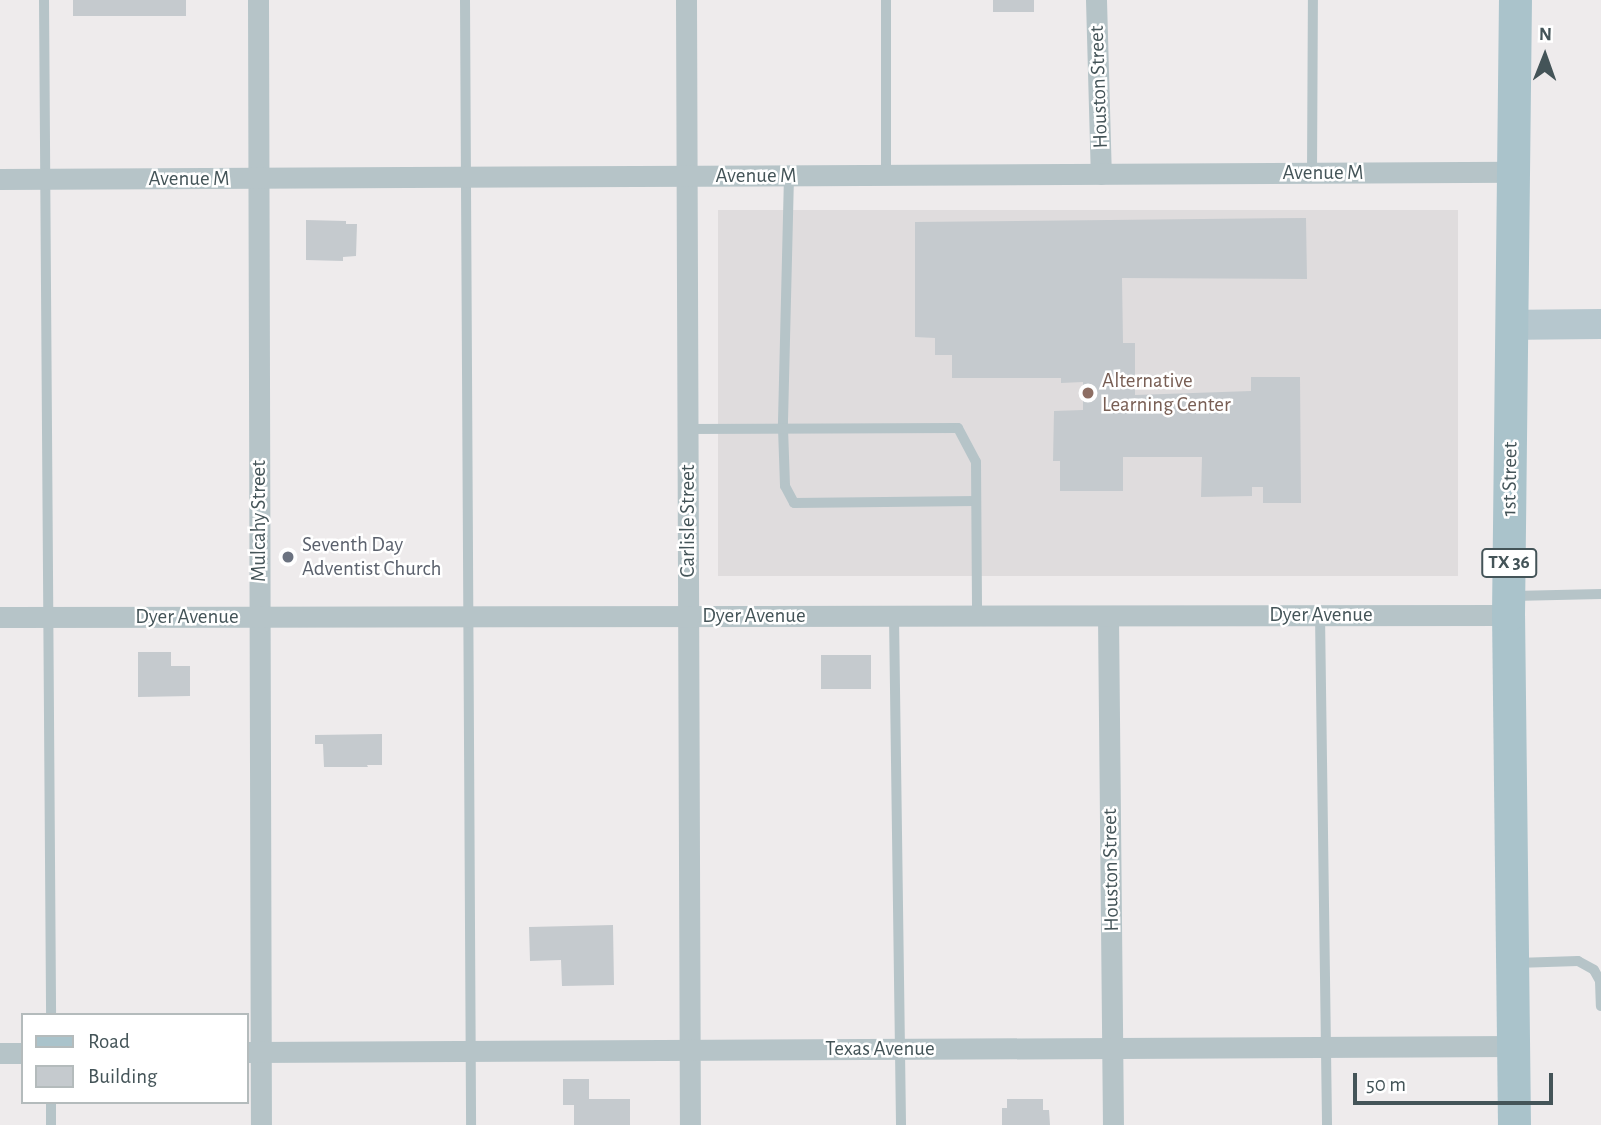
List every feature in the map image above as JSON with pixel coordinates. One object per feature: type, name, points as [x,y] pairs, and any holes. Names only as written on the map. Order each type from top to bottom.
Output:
[{"type":"main road","name":"1st Street","points":[[1514,1125],[1508,605],[1515,0]]},
{"type":"street","name":"Mulcahy Street","points":[[258,0],[260,617],[254,1052],[261,1125]]},
{"type":"street","name":"Carlisle Street","points":[[686,0],[690,1125]]},
{"type":"street","name":"Houston Street","points":[[1096,0],[1101,174]]},
{"type":"street","name":"Avenue M","points":[[0,179],[1513,172]]},
{"type":"street","points":[[1511,325],[1601,324]]},
{"type":"street","name":"Dyer Avenue","points":[[0,617],[1321,615],[1508,605]]},
{"type":"street","name":"Houston Street","points":[[1108,616],[1113,1125]]},
{"type":"street","name":"Texas Avenue","points":[[254,1052],[1513,1046]]},
{"type":"street","points":[[0,1053],[21,1053]]},
{"type":"lane","points":[[44,0],[51,1013]]},
{"type":"lane","points":[[465,0],[471,1125]]},
{"type":"lane","points":[[886,0],[886,175]]},
{"type":"lane","points":[[1312,173],[1313,0]]},
{"type":"lane","points":[[789,176],[783,428],[785,486],[794,503],[976,501]]},
{"type":"lane","points":[[687,429],[958,428],[976,462],[977,616]]},
{"type":"lane","points":[[1508,605],[1601,594]]},
{"type":"lane","points":[[1321,615],[1327,1125]]},
{"type":"lane","points":[[894,616],[901,1125]]},
{"type":"lane","points":[[1512,963],[1578,961],[1594,970],[1600,981],[1601,1006]]},
{"type":"lane","points":[[51,1104],[51,1125]]},
{"type":"shaded area","name":"Alternative Learning Center","points":[[718,210],[1458,210],[1458,576],[718,576]]},
{"type":"building","points":[[73,0],[186,0],[186,16],[73,16]]},
{"type":"building","points":[[993,0],[1034,0],[1034,12],[993,12]]},
{"type":"building","points":[[1306,218],[1307,279],[1122,278],[1123,343],[1135,343],[1135,395],[1251,391],[1251,377],[1300,377],[1301,503],[1263,503],[1263,487],[1252,487],[1252,496],[1201,497],[1202,457],[1123,457],[1123,491],[1060,491],[1060,461],[1053,461],[1054,411],[1083,410],[1083,382],[1061,383],[1061,378],[952,378],[952,355],[935,355],[935,338],[915,337],[915,222]]},
{"type":"building","points":[[306,220],[346,221],[346,224],[357,224],[356,256],[343,257],[343,261],[306,260]]},
{"type":"building","points":[[138,652],[171,652],[171,666],[190,666],[190,696],[138,697]]},
{"type":"building","points":[[821,655],[871,655],[871,689],[821,689]]},
{"type":"building","points":[[382,734],[382,765],[324,767],[323,744],[315,744],[315,735]]},
{"type":"building","points":[[613,925],[614,985],[562,986],[561,960],[530,961],[529,927]]},
{"type":"building","points":[[563,1079],[589,1079],[589,1099],[630,1099],[630,1125],[574,1125],[574,1105],[563,1105]]},
{"type":"building","points":[[1007,1099],[1043,1099],[1043,1110],[1049,1110],[1050,1125],[1002,1125],[1002,1108],[1007,1108]]},
{"type":"place","name":"Alternative Learning Center","points":[[1088,393]]},
{"type":"place","name":"Seventh Day Adventist Church","points":[[288,557]]}]
